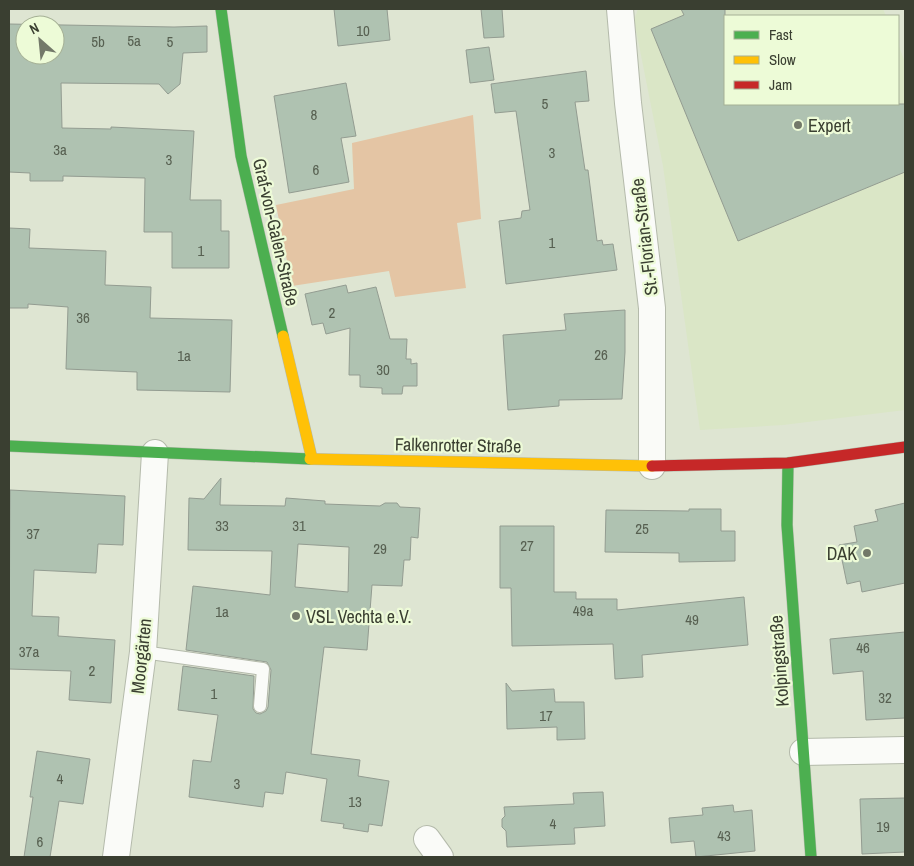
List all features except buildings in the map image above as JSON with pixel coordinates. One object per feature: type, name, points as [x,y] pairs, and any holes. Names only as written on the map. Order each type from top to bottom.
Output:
[{"type":"street","name":"Graf-von-Galen-Straße","points":[[221,9],[241,156],[312,460]]},
{"type":"street","name":"St.-Florian-Straße","points":[[620,9],[628,103],[652,308],[652,466]]},
{"type":"street","name":"Falkenrotter Straße","points":[[9,446],[312,460],[652,466],[788,462],[905,447]]},
{"type":"street","name":"Moorgärten","points":[[116,857],[143,652],[155,453]]},
{"type":"street","name":"Kolpingstraße","points":[[788,462],[786,525],[811,857]]},
{"type":"street","points":[[803,752],[905,750]]},
{"type":"lane","points":[[143,652],[263,669],[260,706]]},
{"type":"shaded area","points":[[638,9],[883,9],[886,15],[724,15],[724,105],[899,105],[899,47],[905,62],[905,410],[783,425],[700,430],[663,166],[634,20]]},
{"type":"shaded area","points":[[473,115],[481,219],[457,223],[466,288],[395,297],[389,271],[292,286],[276,205],[354,189],[352,143]]},
{"type":"traffic: fast","points":[[221,9],[241,156],[283,336]]},
{"type":"traffic: fast","points":[[9,446],[310,459]]},
{"type":"traffic: fast","points":[[788,463],[787,525],[811,857]]},
{"type":"traffic: slow","points":[[283,336],[312,459]]},
{"type":"traffic: slow","points":[[310,459],[652,466]]},
{"type":"traffic: jam","points":[[652,466],[788,463],[905,447]]},
{"type":"place","name":"Expert","points":[[798,125]]},
{"type":"place","name":"DAK","points":[[867,553]]},
{"type":"place","name":"VSL Vechta e.V.","points":[[296,616]]}]
